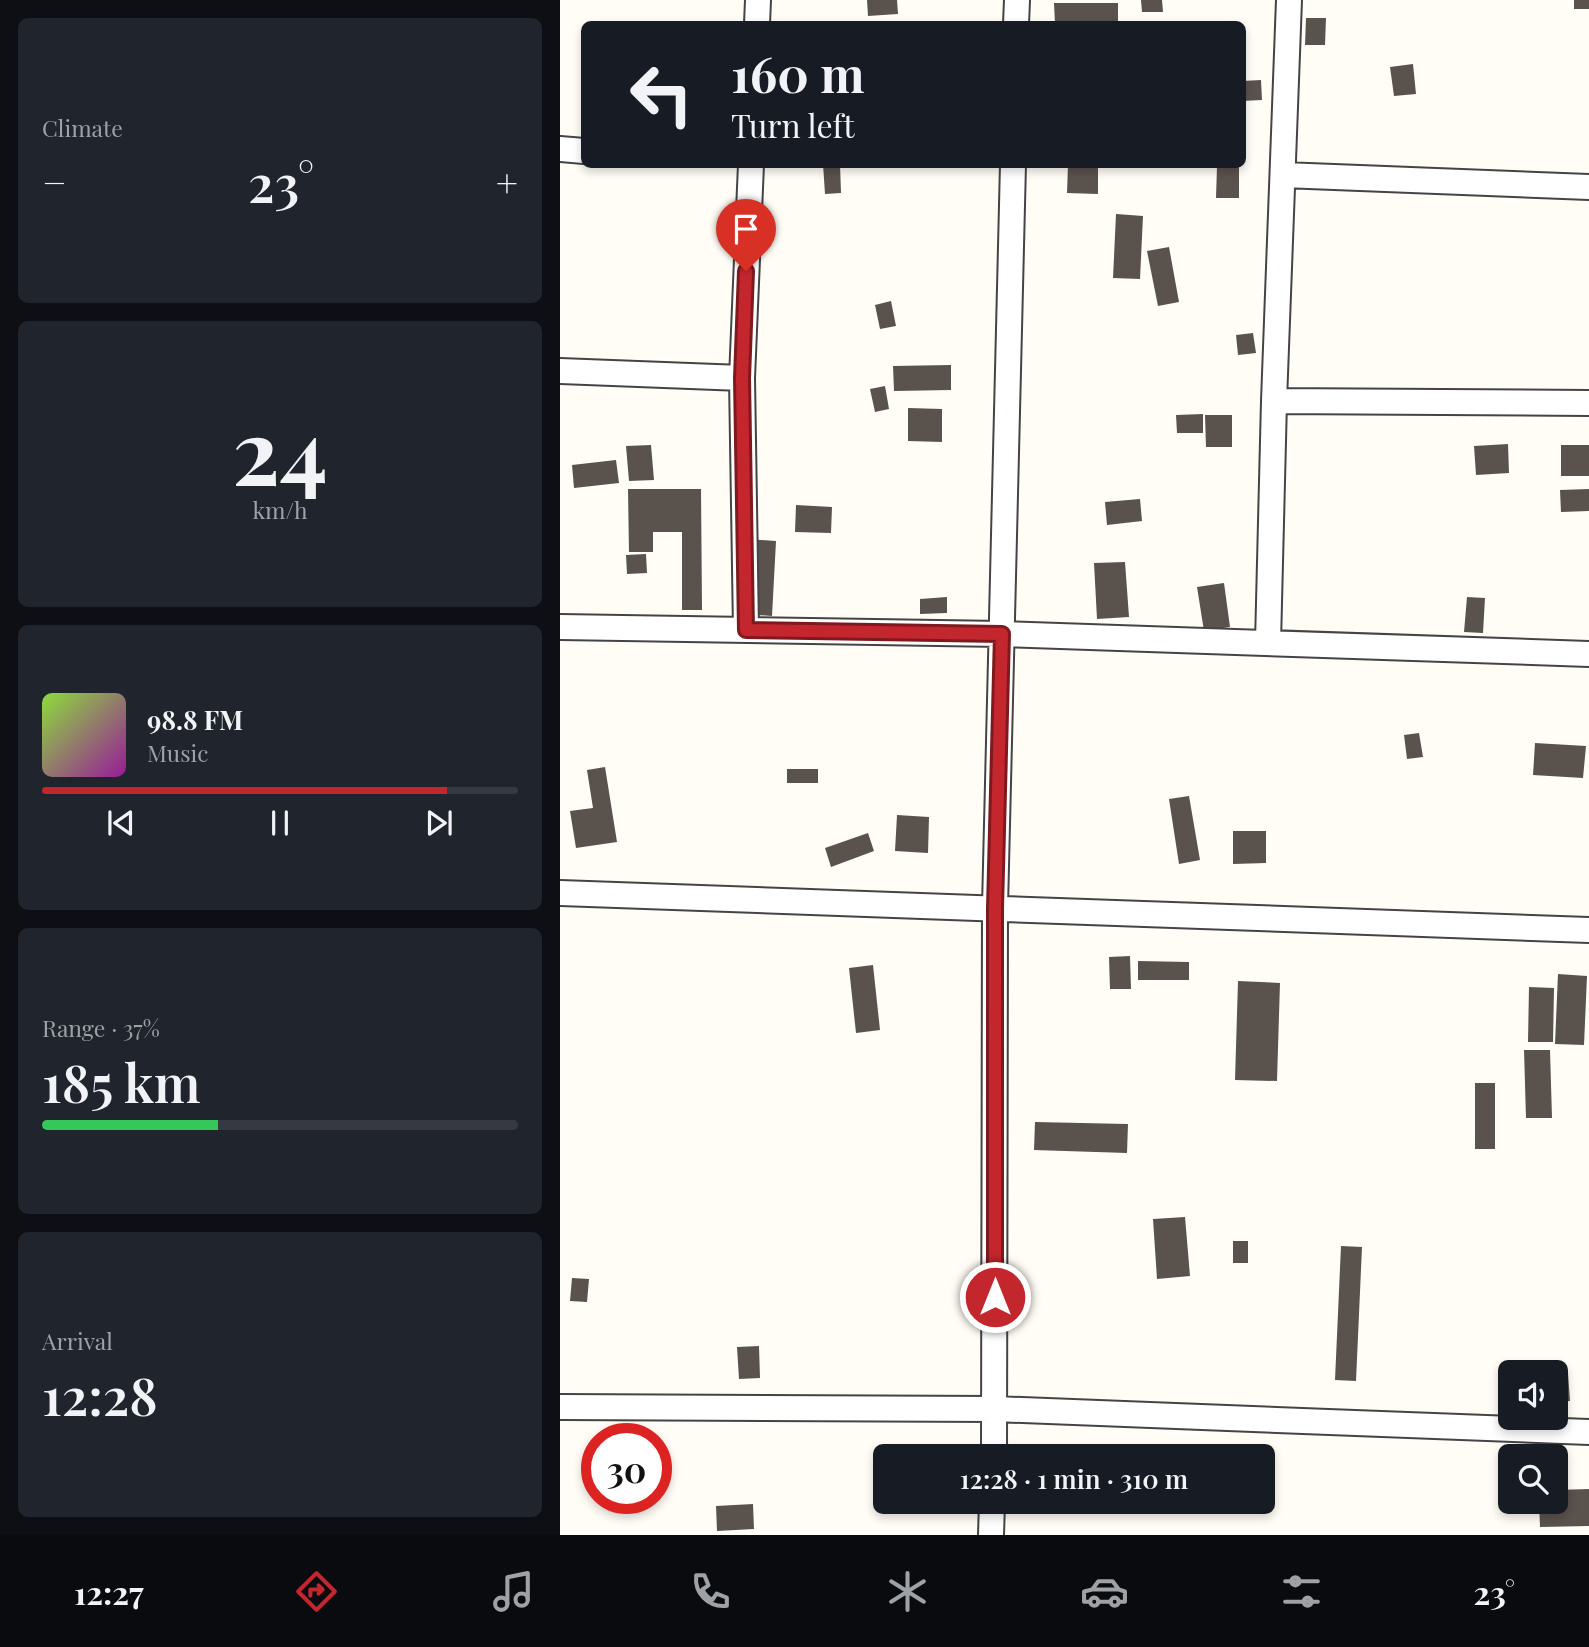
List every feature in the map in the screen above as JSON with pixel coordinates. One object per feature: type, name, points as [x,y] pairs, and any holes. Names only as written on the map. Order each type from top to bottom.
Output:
[{"type":"street","points":[[757,21],[758,0]]},
{"type":"street","points":[[1016,21],[1017,0]]},
{"type":"street","points":[[1268,643],[1273,401],[1289,0]]},
{"type":"street","points":[[560,149],[581,151]]},
{"type":"street","points":[[746,630],[742,378],[751,168]]},
{"type":"street","points":[[994,1444],[995,908],[1013,168]]},
{"type":"street","points":[[1283,175],[1589,187]]},
{"type":"street","points":[[560,371],[742,378]]},
{"type":"street","points":[[1273,401],[1589,403]]},
{"type":"street","points":[[560,627],[1002,634],[1589,654]]},
{"type":"street","points":[[560,893],[1589,930]]},
{"type":"street","points":[[560,1407],[995,1409],[1589,1432]]},
{"type":"street","points":[[991,1535],[992,1514]]},
{"type":"building","points":[[867,0],[897,0],[898,14],[868,16]]},
{"type":"building","points":[[1141,0],[1162,0],[1163,12],[1142,12]]},
{"type":"building","points":[[1574,0],[1589,0],[1589,9],[1574,9]]},
{"type":"building","points":[[1054,3],[1118,3],[1118,21],[1055,21]]},
{"type":"building","points":[[1306,18],[1326,18],[1325,45],[1305,45]]},
{"type":"building","points":[[1413,64],[1416,94],[1394,96],[1390,67]]},
{"type":"building","points":[[1261,80],[1262,100],[1246,101],[1246,81]]},
{"type":"building","points":[[823,168],[840,168],[841,193],[825,194]]},
{"type":"building","points":[[1068,168],[1098,168],[1098,194],[1067,193]]},
{"type":"building","points":[[1217,168],[1239,168],[1239,198],[1216,198]]},
{"type":"building","points":[[1116,214],[1143,216],[1140,279],[1113,278]]},
{"type":"building","points":[[1169,247],[1179,302],[1158,306],[1147,251]]},
{"type":"building","points":[[891,301],[896,326],[880,329],[875,305]]},
{"type":"building","points":[[1253,333],[1256,353],[1238,355],[1236,335]]},
{"type":"building","points":[[951,365],[951,390],[894,391],[893,366]]},
{"type":"building","points":[[885,386],[889,409],[875,412],[870,389]]},
{"type":"building","points":[[908,408],[942,409],[942,442],[908,441]]},
{"type":"building","points":[[1203,414],[1203,433],[1177,433],[1176,415]]},
{"type":"building","points":[[1205,415],[1232,415],[1232,447],[1206,447]]},
{"type":"building","points":[[1508,444],[1509,473],[1476,475],[1474,446]]},
{"type":"building","points":[[651,445],[654,480],[629,481],[626,446]]},
{"type":"building","points":[[1561,445],[1589,445],[1589,476],[1561,476]]},
{"type":"building","points":[[616,460],[619,483],[574,488],[572,465]]},
{"type":"building","points":[[628,489],[701,489],[702,610],[682,610],[682,532],[653,532],[653,552],[629,552]]},
{"type":"building","points":[[1589,489],[1589,511],[1561,512],[1560,490]]},
{"type":"building","points":[[1140,499],[1142,521],[1107,525],[1105,502]]},
{"type":"building","points":[[796,505],[832,507],[831,533],[795,532]]},
{"type":"building","points":[[746,539],[776,541],[772,616],[742,614]]},
{"type":"building","points":[[646,554],[647,573],[627,574],[626,555]]},
{"type":"building","points":[[1125,562],[1129,617],[1097,619],[1094,563]]},
{"type":"building","points":[[1224,583],[1230,627],[1204,631],[1197,587]]},
{"type":"building","points":[[947,597],[947,613],[920,614],[920,599]]},
{"type":"building","points":[[1467,597],[1485,598],[1483,633],[1464,632]]},
{"type":"building","points":[[1419,733],[1423,757],[1407,759],[1404,735]]},
{"type":"building","points":[[1535,743],[1586,746],[1583,778],[1533,775]]},
{"type":"building","points":[[605,767],[617,842],[576,848],[570,811],[593,808],[587,770]]},
{"type":"building","points":[[787,769],[818,769],[818,783],[787,783]]},
{"type":"building","points":[[1189,796],[1200,860],[1179,864],[1169,799]]},
{"type":"building","points":[[897,815],[929,817],[928,853],[895,851]]},
{"type":"building","points":[[1233,831],[1266,831],[1266,863],[1233,864]]},
{"type":"building","points":[[868,833],[874,851],[831,867],[825,848]]},
{"type":"building","points":[[1130,956],[1131,989],[1110,989],[1109,957]]},
{"type":"building","points":[[1138,961],[1189,962],[1189,980],[1138,980]]},
{"type":"building","points":[[873,965],[880,1030],[856,1033],[849,968]]},
{"type":"building","points":[[1558,974],[1587,976],[1584,1045],[1555,1044]]},
{"type":"building","points":[[1238,981],[1280,983],[1277,1081],[1235,1080]]},
{"type":"building","points":[[1529,987],[1554,988],[1553,1042],[1528,1042]]},
{"type":"building","points":[[1524,1050],[1550,1050],[1552,1118],[1526,1118]]},
{"type":"building","points":[[1475,1083],[1495,1083],[1495,1149],[1475,1149]]},
{"type":"building","points":[[1035,1122],[1128,1124],[1127,1153],[1034,1150]]},
{"type":"building","points":[[1185,1217],[1190,1276],[1157,1279],[1153,1219]]},
{"type":"building","points":[[1233,1241],[1248,1241],[1248,1263],[1233,1263]]},
{"type":"building","points":[[1341,1246],[1362,1247],[1356,1381],[1335,1380]]},
{"type":"building","points":[[572,1278],[589,1279],[587,1302],[570,1301]]},
{"type":"building","points":[[759,1346],[760,1378],[739,1379],[737,1347]]},
{"type":"building","points":[[1589,1489],[1589,1526],[1540,1527],[1539,1514],[1568,1514],[1568,1490]]},
{"type":"building","points":[[753,1504],[754,1529],[717,1531],[716,1506]]},
{"type":"route","points":[[746,271],[742,378],[746,630],[1002,634],[995,908],[995,1297]]}]
